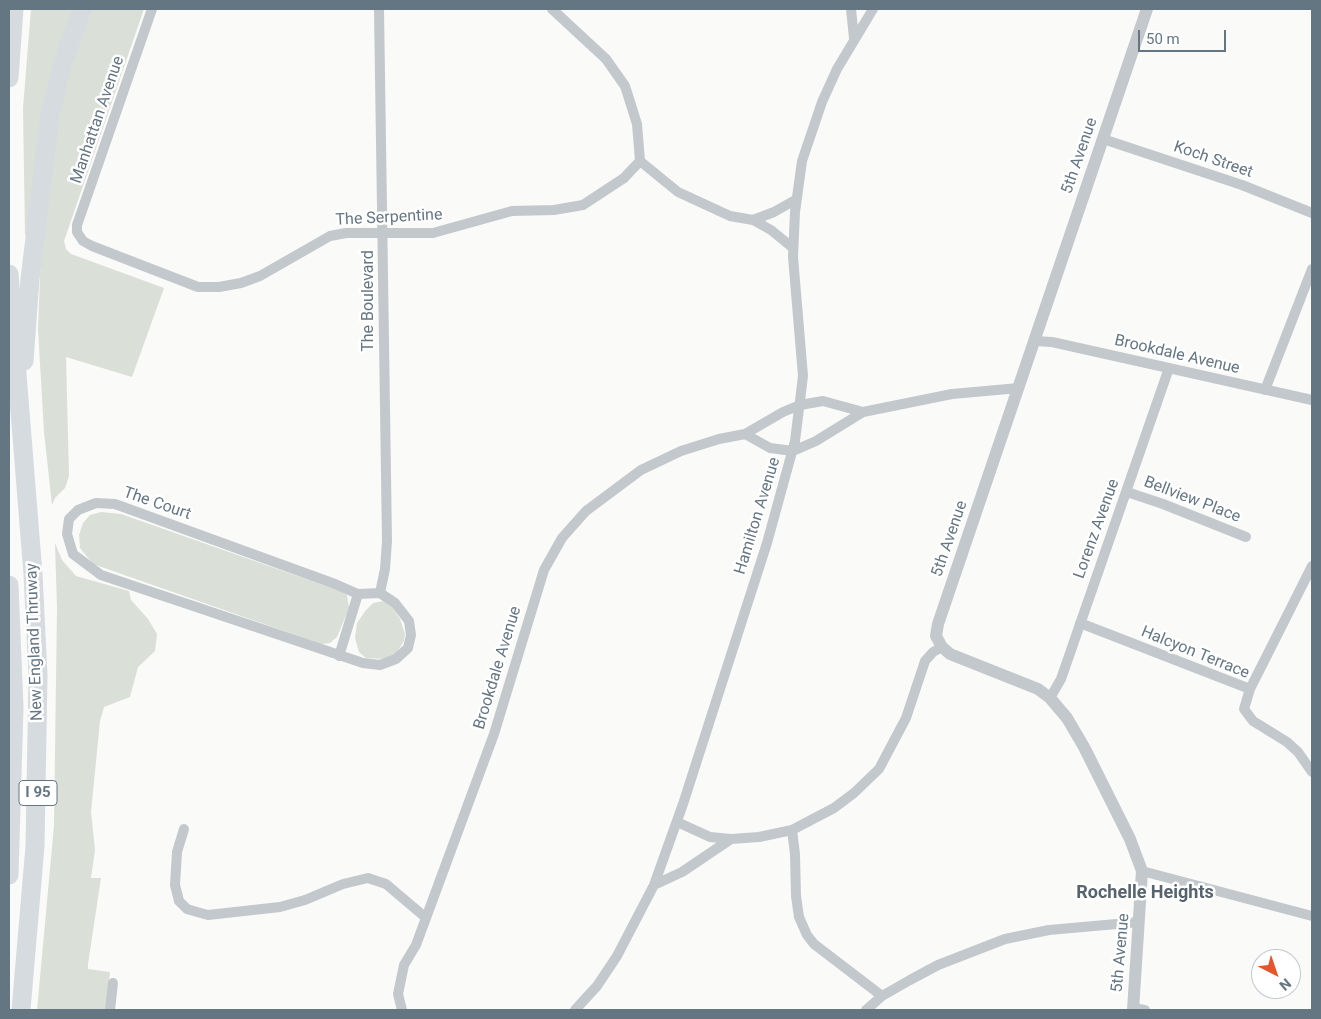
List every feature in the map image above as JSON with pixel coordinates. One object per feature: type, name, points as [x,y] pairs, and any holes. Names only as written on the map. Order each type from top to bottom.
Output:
[{"type":"highway","points":[[9,78],[14,9]]},
{"type":"highway","points":[[20,420],[30,279],[50,115],[63,62],[82,9]]},
{"type":"highway","name":"New England Thruway","points":[[9,274],[36,616],[39,719],[35,855],[21,1010]]},
{"type":"highway","name":"New England Thruway","points":[[9,585],[14,708],[9,875]]},
{"type":"street","name":"Manhattan Avenue","points":[[83,241],[78,236],[77,225],[152,9]]},
{"type":"street","name":"The Boulevard","points":[[379,9],[384,234],[382,270],[387,541],[386,569],[380,593]]},
{"type":"street","points":[[552,9],[606,59],[625,86],[638,124],[640,161],[678,192],[730,216],[753,220],[771,230],[793,248]]},
{"type":"street","points":[[851,9],[854,38]]},
{"type":"street","name":"Hamilton Avenue","points":[[576,1010],[617,956],[654,885],[677,822],[764,552],[793,451],[800,405],[803,367],[793,248],[802,160],[822,102],[854,38],[873,9]]},
{"type":"street","name":"5th Avenue","points":[[1137,1010],[1142,871],[1130,840],[1084,746],[1068,718],[1050,698],[1038,689],[965,661],[942,647],[936,636],[938,624],[1147,9]]},
{"type":"street","name":"Koch Street","points":[[1103,139],[1242,184],[1312,213]]},
{"type":"street","name":"The Serpentine","points":[[83,241],[143,267],[198,287],[219,287],[241,283],[260,276],[330,236],[346,233],[433,233],[512,211],[554,210],[583,205],[624,178],[640,161]]},
{"type":"street","points":[[753,220],[797,199]]},
{"type":"street","points":[[1265,390],[1312,269]]},
{"type":"street","name":"Brookdale Avenue","points":[[1035,341],[1169,368],[1312,400]]},
{"type":"street","name":"Lorenz Avenue","points":[[1050,698],[1061,679],[1169,368]]},
{"type":"street","name":"Brookdale Avenue","points":[[793,451],[816,441],[863,412],[952,394],[1019,388]]},
{"type":"street","name":"Brookdale Avenue","points":[[402,1010],[398,994],[404,965],[416,945],[494,734],[544,570],[562,538],[586,511],[641,470],[681,451],[718,439],[746,434],[783,412],[800,405],[823,401],[863,412]]},
{"type":"street","points":[[746,434],[770,448],[793,451]]},
{"type":"street","name":"Bellview Place","points":[[1127,492],[1163,504],[1246,537]]},
{"type":"street","name":"The Court","points":[[96,503],[115,504],[336,584],[358,594],[380,593],[395,603],[409,622],[411,635],[408,648],[396,659],[380,665],[363,664],[102,575],[73,554],[66,534],[69,518],[84,506],[96,503]]},
{"type":"street","points":[[1250,689],[1312,566]]},
{"type":"street","points":[[339,656],[358,594]]},
{"type":"street","name":"Halcyon Terrace","points":[[1080,623],[1250,689],[1245,703],[1247,715],[1253,722],[1287,742],[1298,752],[1312,772]]},
{"type":"street","points":[[677,822],[710,837],[731,839],[759,837],[792,830],[834,808],[854,793],[879,769],[906,718],[925,661],[933,652],[942,647]]},
{"type":"street","points":[[184,829],[177,852],[175,885],[179,901],[187,909],[208,915],[280,906],[305,900],[343,884],[368,878],[386,884],[425,917]]},
{"type":"street","points":[[792,830],[795,854],[796,896],[800,918],[807,935],[821,949],[882,996]]},
{"type":"street","points":[[654,885],[682,872],[731,839]]},
{"type":"street","points":[[1142,871],[1312,916]]},
{"type":"street","points":[[866,1010],[882,996],[938,965],[1005,939],[1049,930],[1139,922]]},
{"type":"street","points":[[110,1010],[113,983]]},
{"type":"shaded area","points":[[31,9],[74,9],[30,234],[25,235],[23,108]]},
{"type":"shaded area","points":[[91,9],[144,9],[64,241],[66,249],[71,254],[164,288],[132,377],[66,357],[69,476],[65,488],[55,498],[52,505],[44,432],[38,329],[41,251],[54,141],[68,74]]},
{"type":"shaded area","points":[[101,512],[121,514],[340,591],[347,595],[349,608],[337,637],[330,643],[321,644],[93,564],[80,548],[79,535],[83,523],[90,515]]},
{"type":"shaded area","points":[[55,543],[62,560],[76,576],[129,591],[131,600],[148,619],[157,634],[155,651],[138,667],[130,697],[104,707],[100,721],[91,812],[95,850],[91,878],[101,878],[88,969],[110,972],[106,1010],[37,1010],[54,826],[57,608]]},
{"type":"shaded area","points":[[384,601],[392,607],[400,619],[405,634],[404,641],[395,655],[385,659],[366,658],[359,652],[355,638],[357,623],[373,603]]},
{"type":"district","name":"Rochelle Heights","points":[[1145,893]]}]
